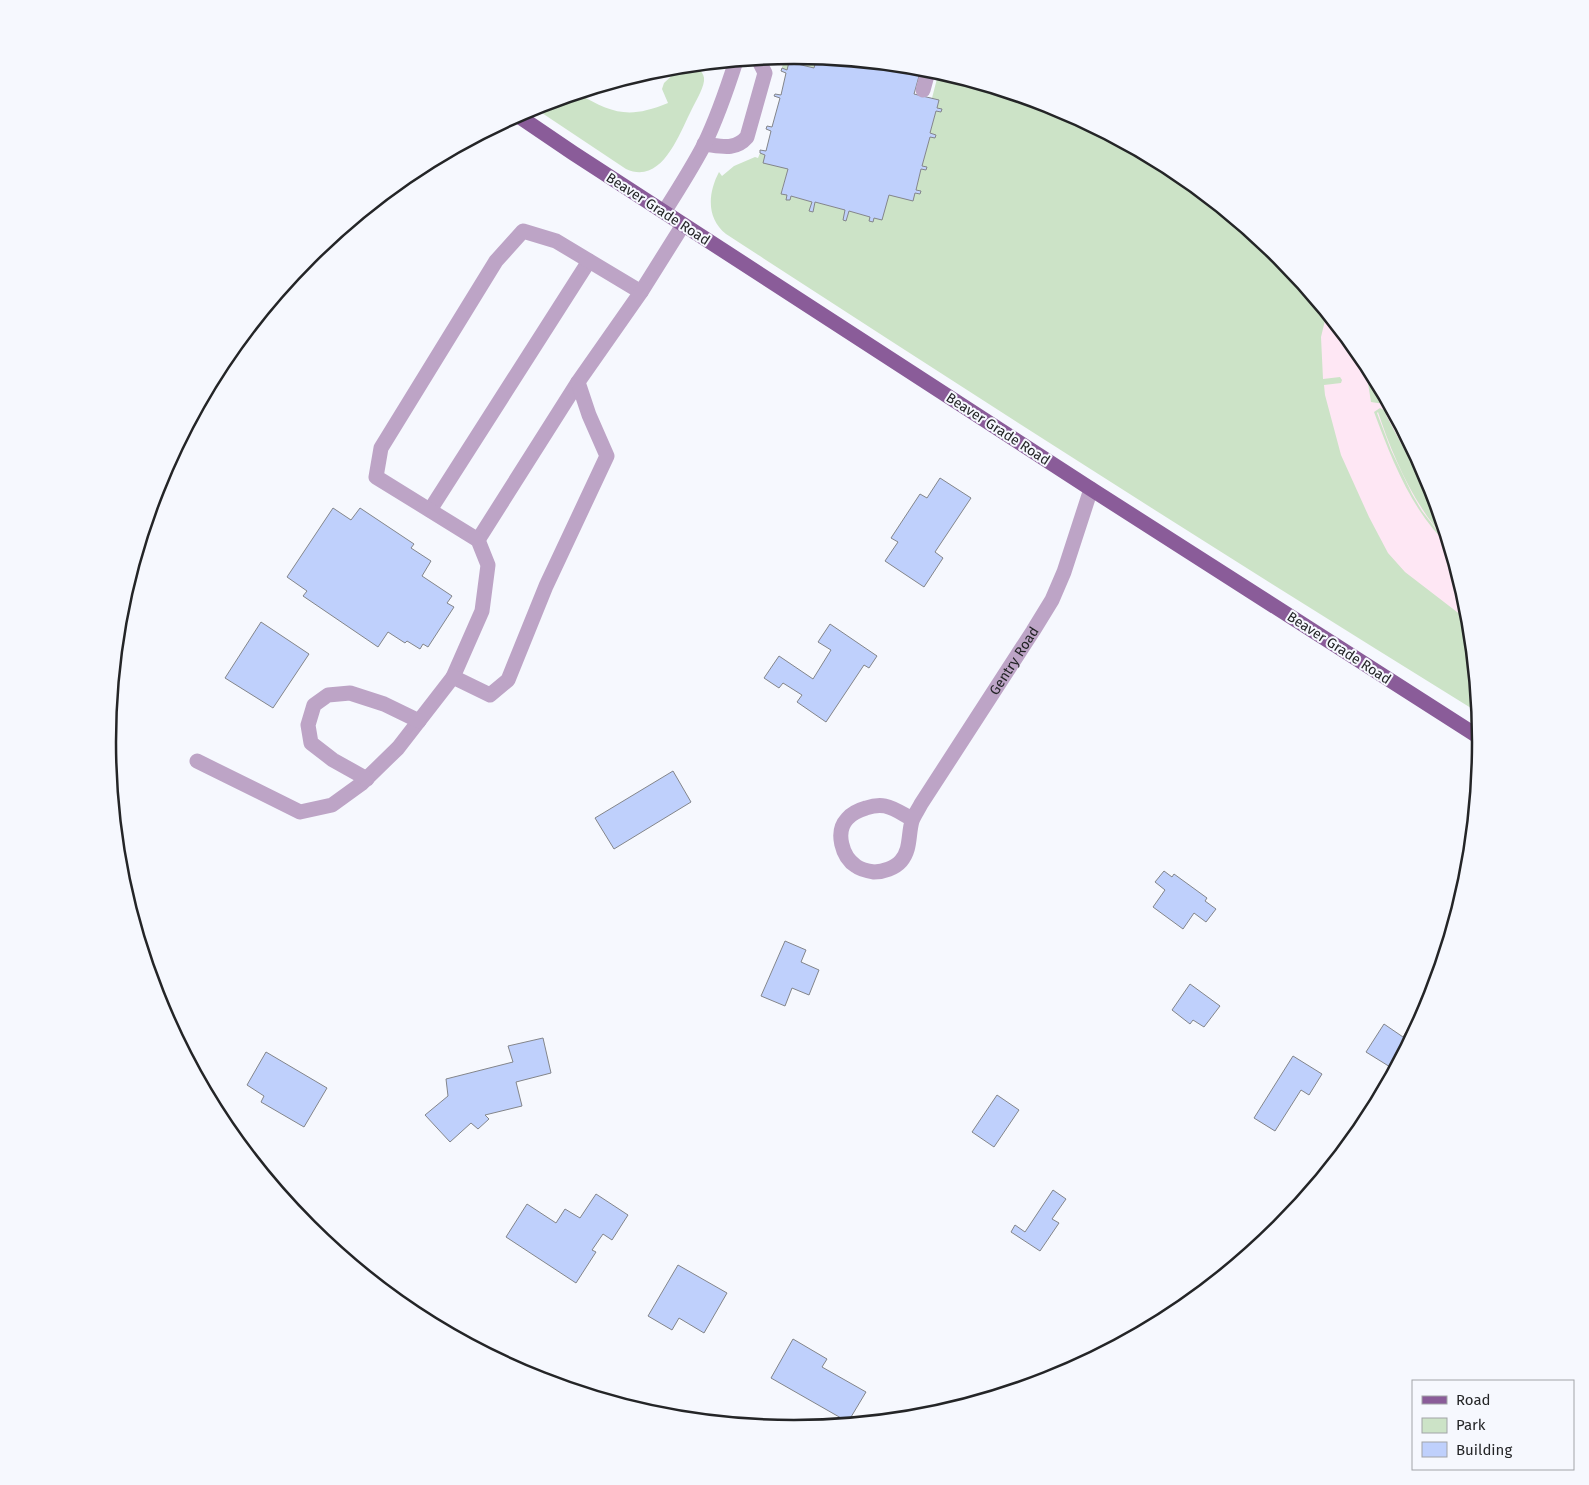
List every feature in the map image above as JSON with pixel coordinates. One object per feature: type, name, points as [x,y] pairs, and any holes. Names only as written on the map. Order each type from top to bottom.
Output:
[{"type":"main road","name":"Beaver Grade Road","points":[[524,120],[1091,489],[1473,733]]},
{"type":"street","points":[[704,144],[729,148],[740,144],[747,136],[765,73],[761,65]]},
{"type":"street","points":[[664,212],[704,144],[722,105],[734,67]]},
{"type":"street","points":[[923,90],[927,77]]},
{"type":"street","points":[[478,540],[578,382],[641,292],[683,224]]},
{"type":"street","points":[[197,761],[300,812],[332,805],[367,779],[398,748],[452,677],[482,611],[488,565],[478,540],[376,477],[380,448],[496,261],[523,231],[556,241],[641,292]]},
{"type":"street","points":[[430,510],[589,261]]},
{"type":"street","points":[[452,677],[490,696],[508,680],[546,586],[608,456],[589,415],[578,382]]},
{"type":"street","name":"Gentry Road","points":[[912,820],[896,810],[884,806],[871,806],[858,810],[846,819],[842,829],[842,846],[855,866],[866,871],[878,872],[900,862],[908,851],[912,820],[1052,600],[1064,572],[1091,489]]},
{"type":"street","points":[[367,779],[333,760],[311,743],[308,725],[314,706],[328,695],[350,693],[384,704],[419,721]]},
{"type":"shaded area","points":[[1312,303],[1359,365],[1403,442],[1422,483],[1450,567],[1460,610],[1469,673],[1332,588]]},
{"type":"green space","points":[[783,64],[789,64],[787,70],[782,68]]},
{"type":"green space","points":[[798,64],[815,64],[814,68]]},
{"type":"green space","points":[[700,71],[704,81],[702,89],[674,145],[658,165],[649,170],[638,172],[626,169],[541,113],[585,97],[611,110],[621,112],[642,111],[668,103],[662,89],[664,83],[672,75]]},
{"type":"green space","points":[[937,79],[1013,100],[1054,115],[1095,134],[1172,178],[1208,204],[1242,232],[1305,295],[1325,320],[1321,337],[1323,379],[1340,377],[1342,380],[1341,383],[1324,385],[1341,455],[1369,517],[1388,553],[1405,572],[1461,615],[1472,709],[1101,476],[913,355],[726,234],[715,221],[712,213],[711,197],[719,172],[722,176],[734,166],[755,157],[758,158],[760,153],[788,169],[781,193],[787,195],[787,200],[790,200],[791,196],[812,202],[810,212],[813,212],[815,202],[845,210],[846,221],[849,211],[874,218],[889,195],[920,194],[921,191],[916,190],[921,169],[926,170],[927,168],[922,166],[930,137],[935,137],[936,135],[930,133],[936,111],[941,112],[942,110],[937,108],[939,100],[932,98]]},
{"type":"green space","points":[[1368,380],[1382,404],[1371,402]]},
{"type":"green space","points":[[1380,408],[1386,411],[1386,415],[1422,483],[1439,532],[1415,498],[1406,481],[1390,446],[1378,412],[1391,450],[1412,494],[1441,537],[1425,518],[1404,484],[1374,412]]},
{"type":"building","points":[[788,64],[794,64],[814,68],[815,64],[839,65],[919,76],[914,94],[939,100],[937,108],[942,109],[941,112],[936,111],[930,133],[936,135],[935,138],[930,137],[922,166],[927,167],[926,170],[921,169],[916,190],[921,191],[920,194],[915,193],[913,201],[889,195],[882,220],[874,218],[873,222],[869,221],[870,217],[849,211],[846,221],[843,220],[845,210],[815,202],[813,212],[809,211],[812,202],[791,196],[790,200],[786,200],[787,195],[781,194],[788,169],[763,163],[765,155],[760,153],[760,150],[766,151],[771,131],[766,129],[767,126],[772,127],[780,98],[774,96],[775,94],[781,95],[786,73],[781,71],[782,68],[787,70]]},
{"type":"building","points":[[940,478],[971,498],[935,552],[943,558],[924,587],[885,561],[898,542],[891,538],[920,494],[927,498]]},
{"type":"building","points":[[333,508],[351,520],[360,508],[414,544],[411,548],[431,561],[422,576],[452,596],[447,603],[454,607],[428,647],[423,644],[420,649],[407,641],[405,643],[388,632],[378,647],[303,596],[307,591],[287,577]]},
{"type":"building","points":[[261,622],[309,654],[273,708],[225,678]]},
{"type":"building","points":[[830,624],[877,656],[869,668],[864,665],[826,722],[797,702],[802,695],[783,683],[779,688],[764,678],[779,656],[813,679],[831,650],[818,642]]},
{"type":"building","points":[[673,771],[691,802],[614,849],[595,818]]},
{"type":"building","points":[[1164,871],[1172,877],[1174,874],[1207,898],[1205,901],[1216,909],[1206,922],[1194,913],[1183,929],[1153,907],[1165,890],[1155,882]]},
{"type":"building","points":[[785,941],[806,950],[801,962],[819,970],[809,995],[792,988],[785,1006],[761,996]]},
{"type":"building","points":[[1190,984],[1220,1006],[1204,1027],[1193,1020],[1190,1024],[1172,1010]]},
{"type":"building","points":[[1384,1024],[1403,1037],[1406,1032],[1408,1033],[1390,1067],[1366,1052]]},
{"type":"building","points":[[543,1038],[551,1073],[516,1082],[522,1106],[485,1115],[489,1119],[478,1129],[471,1123],[450,1142],[425,1115],[448,1096],[446,1079],[513,1062],[508,1046]]},
{"type":"building","points":[[266,1052],[327,1088],[304,1127],[261,1102],[264,1096],[247,1085]]},
{"type":"building","points":[[1293,1056],[1322,1074],[1309,1095],[1301,1090],[1275,1131],[1254,1118]]},
{"type":"building","points":[[997,1095],[1019,1110],[994,1147],[972,1132]]},
{"type":"building","points":[[1053,1190],[1066,1199],[1052,1219],[1059,1223],[1040,1251],[1011,1232],[1015,1225],[1025,1232]]},
{"type":"building","points":[[596,1194],[628,1215],[612,1240],[603,1234],[592,1250],[596,1252],[576,1283],[506,1237],[527,1204],[556,1223],[565,1209],[580,1218]]},
{"type":"building","points":[[678,1265],[727,1293],[704,1333],[679,1318],[672,1330],[648,1316]]},
{"type":"building","points":[[793,1339],[827,1359],[822,1367],[866,1392],[850,1419],[844,1419],[771,1378]]}]
